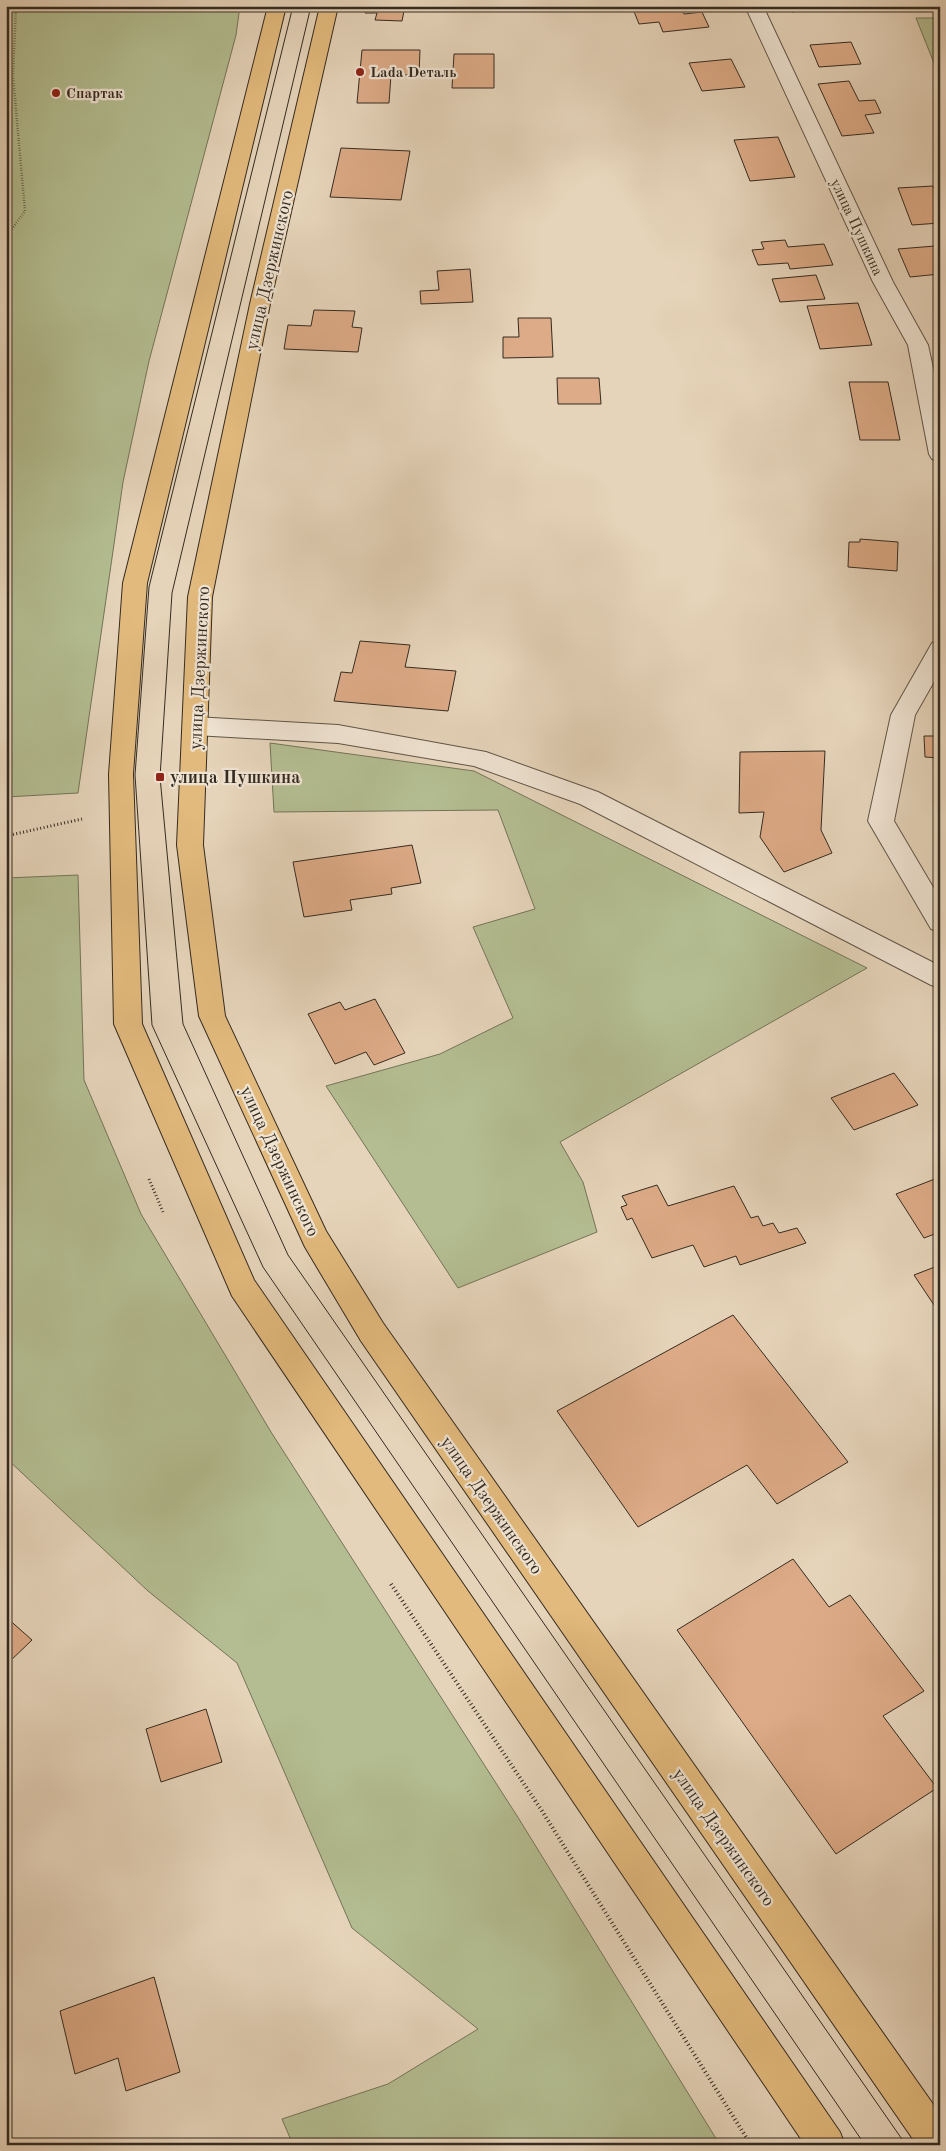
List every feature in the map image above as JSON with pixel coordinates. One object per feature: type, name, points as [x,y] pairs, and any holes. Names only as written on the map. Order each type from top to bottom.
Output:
[{"type":"main road","points":[[277,6],[135,583],[121,774],[128,1024],[242,1286],[827,2145]]},
{"type":"main road","name":"улица Дзержинского","points":[[329,6],[260,304],[200,597],[190,845],[212,1016],[315,1238],[372,1332],[939,2145]]},
{"type":"street","name":"улица Пушкина","points":[[754,6],[883,282],[918,345],[940,454]]},
{"type":"street","points":[[940,649],[903,715],[881,821],[940,922]]},
{"type":"street","points":[[195,726],[338,734],[477,758],[589,798],[940,978]]},
{"type":"path","points":[[6,237],[25,211],[13,76],[16,6]]},
{"type":"path","points":[[6,836],[81,819]]},
{"type":"green space","points":[[6,6],[240,6],[236,35],[149,361],[123,482],[78,793],[6,797]]},
{"type":"green space","points":[[916,18],[940,18],[940,68],[936,68]]},
{"type":"green space","points":[[270,743],[474,771],[867,968],[560,1142],[583,1182],[597,1232],[458,1288],[326,1086],[440,1054],[513,1018],[473,927],[535,909],[498,810],[274,812]]},
{"type":"green space","points":[[78,875],[84,1080],[141,1214],[271,1432],[519,1819],[720,2145],[293,2145],[282,2119],[388,2084],[478,2029],[352,1928],[237,1663],[148,1591],[6,1458],[6,878]]},
{"type":"building","points":[[367,6],[405,6],[402,21],[375,20],[377,13],[365,13]]},
{"type":"building","points":[[680,6],[684,14],[702,12],[709,27],[663,32],[659,22],[639,24],[633,9]]},
{"type":"building","points":[[789,6],[820,6],[821,8],[792,12]]},
{"type":"building","points":[[851,42],[861,64],[819,67],[810,45]]},
{"type":"building","points":[[362,50],[420,50],[419,75],[391,75],[389,103],[357,103]]},
{"type":"building","points":[[454,54],[494,54],[494,88],[452,88]]},
{"type":"building","points":[[731,59],[745,87],[702,91],[689,63]]},
{"type":"building","points":[[849,81],[859,101],[875,100],[881,113],[865,115],[874,133],[842,136],[818,84]]},
{"type":"building","points":[[778,137],[795,177],[750,181],[734,140]]},
{"type":"building","points":[[341,148],[410,151],[401,200],[330,197]]},
{"type":"building","points":[[933,186],[940,202],[940,223],[912,225],[898,188]]},
{"type":"building","points":[[785,240],[788,247],[824,244],[833,265],[790,269],[788,263],[758,265],[752,250],[764,249],[761,242]]},
{"type":"building","points":[[935,246],[940,256],[940,274],[910,277],[898,249]]},
{"type":"building","points":[[470,269],[473,302],[421,304],[420,291],[439,290],[437,271]]},
{"type":"building","points":[[816,275],[825,299],[780,302],[772,279]]},
{"type":"building","points":[[858,303],[872,345],[820,349],[807,306]]},
{"type":"building","points":[[314,310],[355,311],[352,327],[362,328],[358,352],[284,349],[288,325],[311,326]]},
{"type":"building","points":[[518,318],[551,318],[553,357],[503,358],[503,337],[519,337]]},
{"type":"building","points":[[557,378],[599,378],[601,404],[558,404]]},
{"type":"building","points":[[849,382],[888,382],[900,440],[860,440]]},
{"type":"building","points":[[860,539],[898,542],[897,571],[848,567],[849,542],[860,542]]},
{"type":"building","points":[[360,641],[410,645],[405,667],[456,671],[448,711],[334,701],[341,672],[352,673]]},
{"type":"building","points":[[924,736],[940,736],[940,758],[925,757]]},
{"type":"building","points":[[825,751],[821,830],[832,853],[784,872],[760,837],[764,812],[739,813],[740,752]]},
{"type":"building","points":[[412,845],[421,883],[391,888],[392,894],[350,900],[352,910],[304,917],[293,862]]},
{"type":"building","points":[[375,999],[405,1053],[374,1065],[366,1052],[335,1064],[308,1014],[340,1002],[345,1010]]},
{"type":"building","points":[[894,1073],[918,1105],[854,1130],[831,1098]]},
{"type":"building","points":[[940,1177],[940,1232],[924,1238],[896,1194]]},
{"type":"building","points":[[657,1185],[668,1206],[734,1186],[751,1218],[758,1216],[763,1226],[773,1223],[779,1233],[797,1228],[806,1243],[740,1265],[736,1256],[704,1267],[693,1245],[652,1258],[632,1218],[627,1220],[621,1207],[627,1205],[622,1196]]},
{"type":"building","points":[[940,1265],[940,1314],[914,1275]]},
{"type":"building","points":[[733,1315],[848,1462],[777,1504],[747,1465],[638,1527],[557,1411]]},
{"type":"building","points":[[793,1559],[829,1607],[850,1595],[924,1691],[883,1716],[937,1788],[836,1854],[677,1630]]},
{"type":"building","points":[[6,1617],[32,1640],[6,1665]]},
{"type":"building","points":[[206,1709],[222,1762],[161,1782],[146,1729]]},
{"type":"building","points":[[154,1977],[180,2072],[126,2091],[118,2058],[75,2074],[60,2011]]},
{"type":"tram line","points":[[293,6],[149,587],[135,775],[152,1025],[263,1267],[865,2145]]},
{"type":"tram line","points":[[311,6],[172,593],[160,777],[183,1024],[288,1255],[906,2145]]},
{"type":"place","name":"Lada Dеталь","points":[[360,72]]},
{"type":"place","name":"Спартак","points":[[56,93]]},
{"type":"place","name":"улица Пушкина","points":[[160,777]]}]
